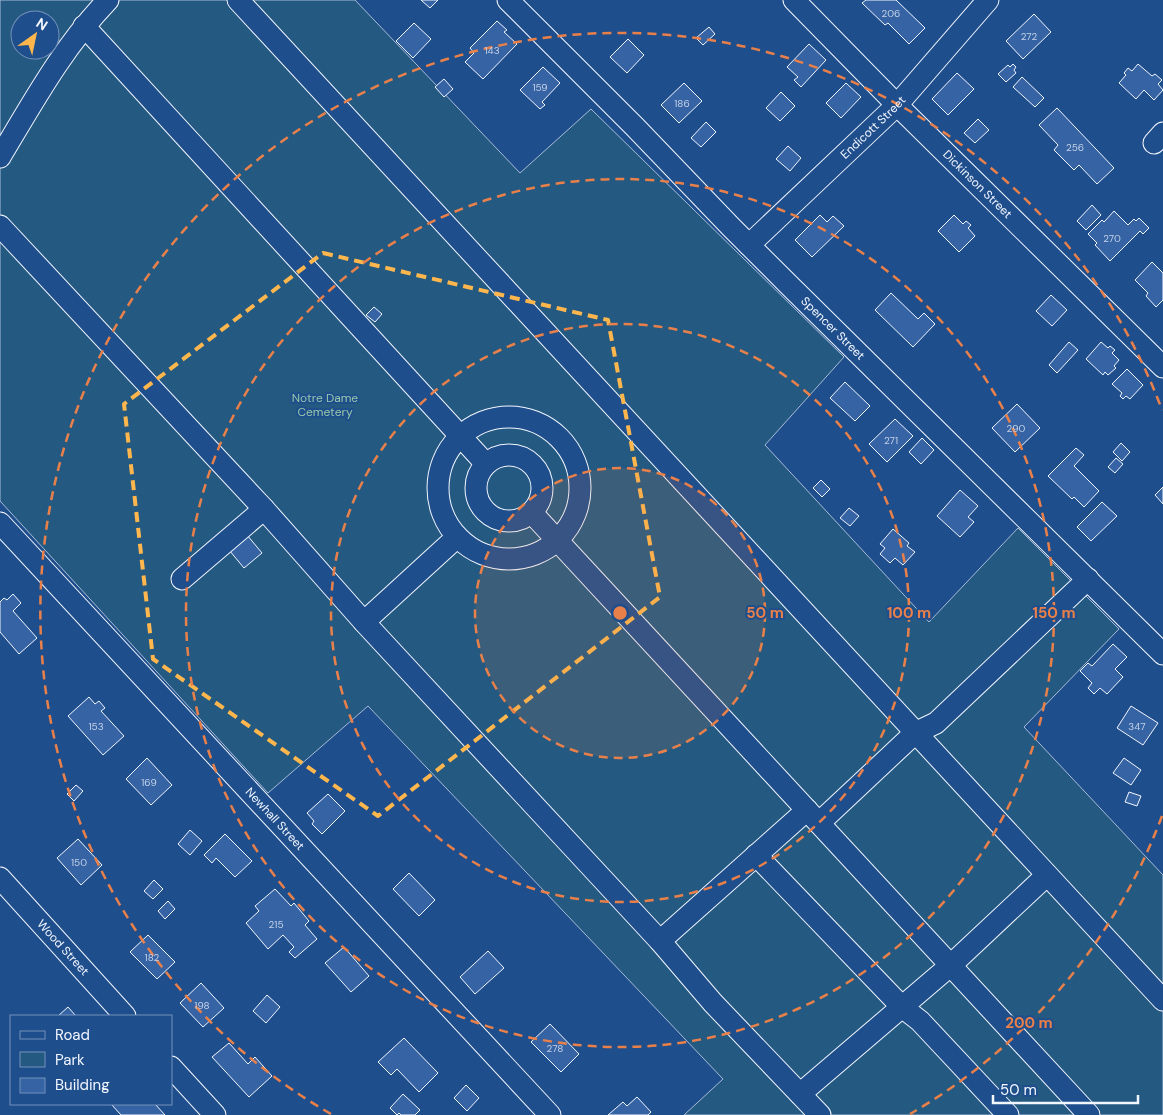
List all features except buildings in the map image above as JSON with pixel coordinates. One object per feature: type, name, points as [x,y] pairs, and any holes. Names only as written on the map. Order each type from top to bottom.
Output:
[{"type":"street","points":[[238,0],[1163,1000]]},
{"type":"street","name":"Spencer Street","points":[[508,0],[749,245],[1163,654]]},
{"type":"street","name":"Dickinson Street","points":[[794,0],[897,105],[1163,367]]},
{"type":"street","name":"Endicott Street","points":[[749,245],[897,105],[988,0]]},
{"type":"street","points":[[0,158],[56,64],[104,1]]},
{"type":"street","points":[[84,26],[486,464]]},
{"type":"street","points":[[0,226],[264,509],[364,622],[660,941],[713,1003],[820,1115]]},
{"type":"street","points":[[509,417],[526,419],[542,425],[555,434],[567,447],[575,461],[579,477],[580,494],[576,511],[569,526],[557,540],[544,550],[526,557],[507,559],[489,556],[472,548],[457,537],[442,512],[439,503],[438,484],[441,465],[459,435],[477,424],[493,418],[509,417]]},
{"type":"street","points":[[519,456],[530,462],[538,470],[542,481],[543,493],[539,504],[532,513],[523,519],[503,522],[493,518],[484,511],[477,497],[476,482],[486,464],[496,457],[519,456]]},
{"type":"street","points":[[182,579],[264,509]]},
{"type":"street","points":[[532,513],[1089,1115]]},
{"type":"street","name":"Newhall Street","points":[[0,523],[550,1115]]},
{"type":"street","points":[[364,622],[457,537]]},
{"type":"street","points":[[660,941],[756,855],[813,816],[915,733],[936,723],[1088,579]]},
{"type":"street","points":[[756,855],[902,1007],[920,1021],[1008,1115]]},
{"type":"street","points":[[800,1094],[951,965],[1047,875]]},
{"type":"street","name":"Wood Street","points":[[0,878],[124,1015]]},
{"type":"street","points":[[172,1068],[215,1115]]},
{"type":"highlighted area","points":[[323,253],[608,320],[660,597],[378,816],[153,659],[124,404]]},
{"type":"green space","name":"Notre Dame Cemetery","points":[[0,0],[355,0],[520,173],[591,109],[844,357],[765,445],[929,622],[1018,528],[1119,629],[1024,727],[1163,875],[1163,1115],[684,1115],[723,1079],[368,706],[268,793],[0,501]]}]
